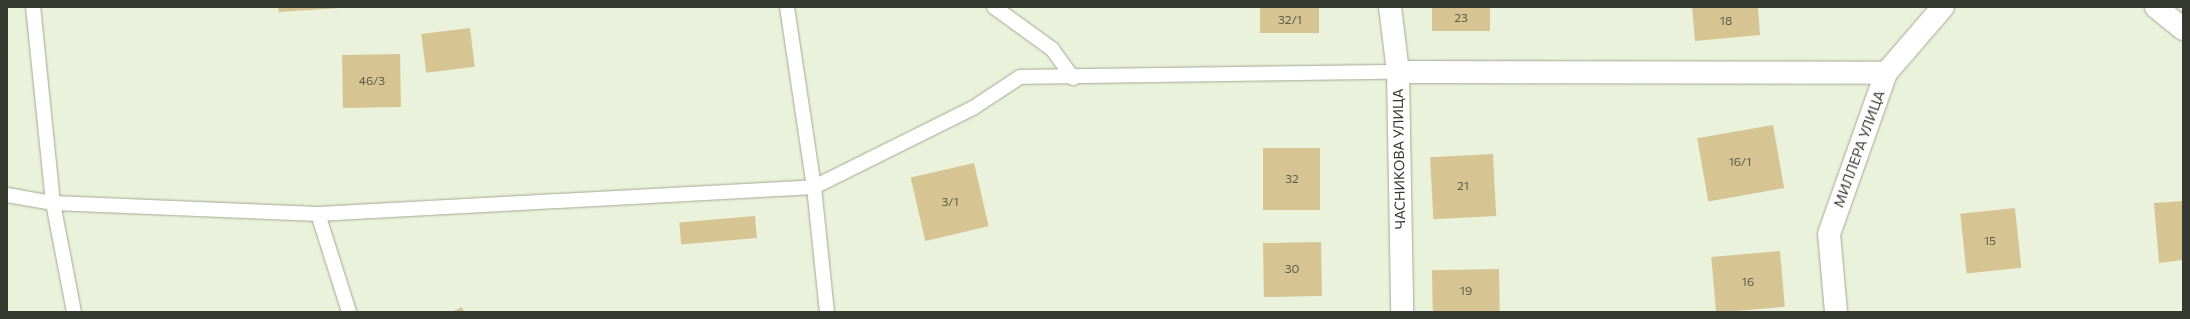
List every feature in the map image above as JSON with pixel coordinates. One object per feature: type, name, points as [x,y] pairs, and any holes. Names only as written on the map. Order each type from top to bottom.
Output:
[{"type":"street","name":"ЧАСНИКОВА УЛИЦА","points":[[1390,7],[1398,72],[1402,312]]},
{"type":"street","name":"МИЛЛЕРА УЛИЦА","points":[[1836,312],[1829,234],[1886,73],[1942,7]]},
{"type":"street","points":[[2156,7],[2183,29]]},
{"type":"street","points":[[1398,72],[1886,73]]},
{"type":"lane","points":[[33,7],[53,203],[74,312]]},
{"type":"lane","points":[[787,7],[814,187],[827,312]]},
{"type":"lane","points":[[994,7],[1052,49],[1073,78]]},
{"type":"lane","points":[[7,195],[53,203],[318,214],[814,187],[973,108],[1020,77],[1073,78],[1398,72]]},
{"type":"lane","points":[[318,214],[349,312]]},
{"type":"building","points":[[278,7],[340,7],[340,8],[279,12]]},
{"type":"building","points":[[1260,7],[1319,7],[1319,33],[1260,33]]},
{"type":"building","points":[[1432,7],[1490,7],[1490,31],[1432,31]]},
{"type":"building","points":[[1692,7],[1758,7],[1760,35],[1695,41]]},
{"type":"building","points":[[470,28],[475,67],[426,73],[421,34]]},
{"type":"building","points":[[400,54],[401,107],[343,108],[342,55]]},
{"type":"building","points":[[1773,125],[1784,188],[1708,201],[1697,138]]},
{"type":"building","points":[[1263,148],[1320,148],[1320,210],[1263,210]]},
{"type":"building","points":[[1493,154],[1496,216],[1433,219],[1430,157]]},
{"type":"building","points":[[974,163],[989,226],[925,241],[911,178]]},
{"type":"building","points":[[2183,201],[2183,260],[2159,263],[2154,203]]},
{"type":"building","points":[[2015,208],[2021,268],[1967,273],[1960,214]]},
{"type":"building","points":[[755,216],[757,238],[681,245],[679,223]]},
{"type":"building","points":[[1321,242],[1322,296],[1264,297],[1263,243]]},
{"type":"building","points":[[1780,251],[1785,307],[1716,312],[1711,257]]},
{"type":"building","points":[[1499,269],[1500,312],[1433,312],[1432,270]]},
{"type":"building","points":[[462,307],[464,312],[451,312]]}]
